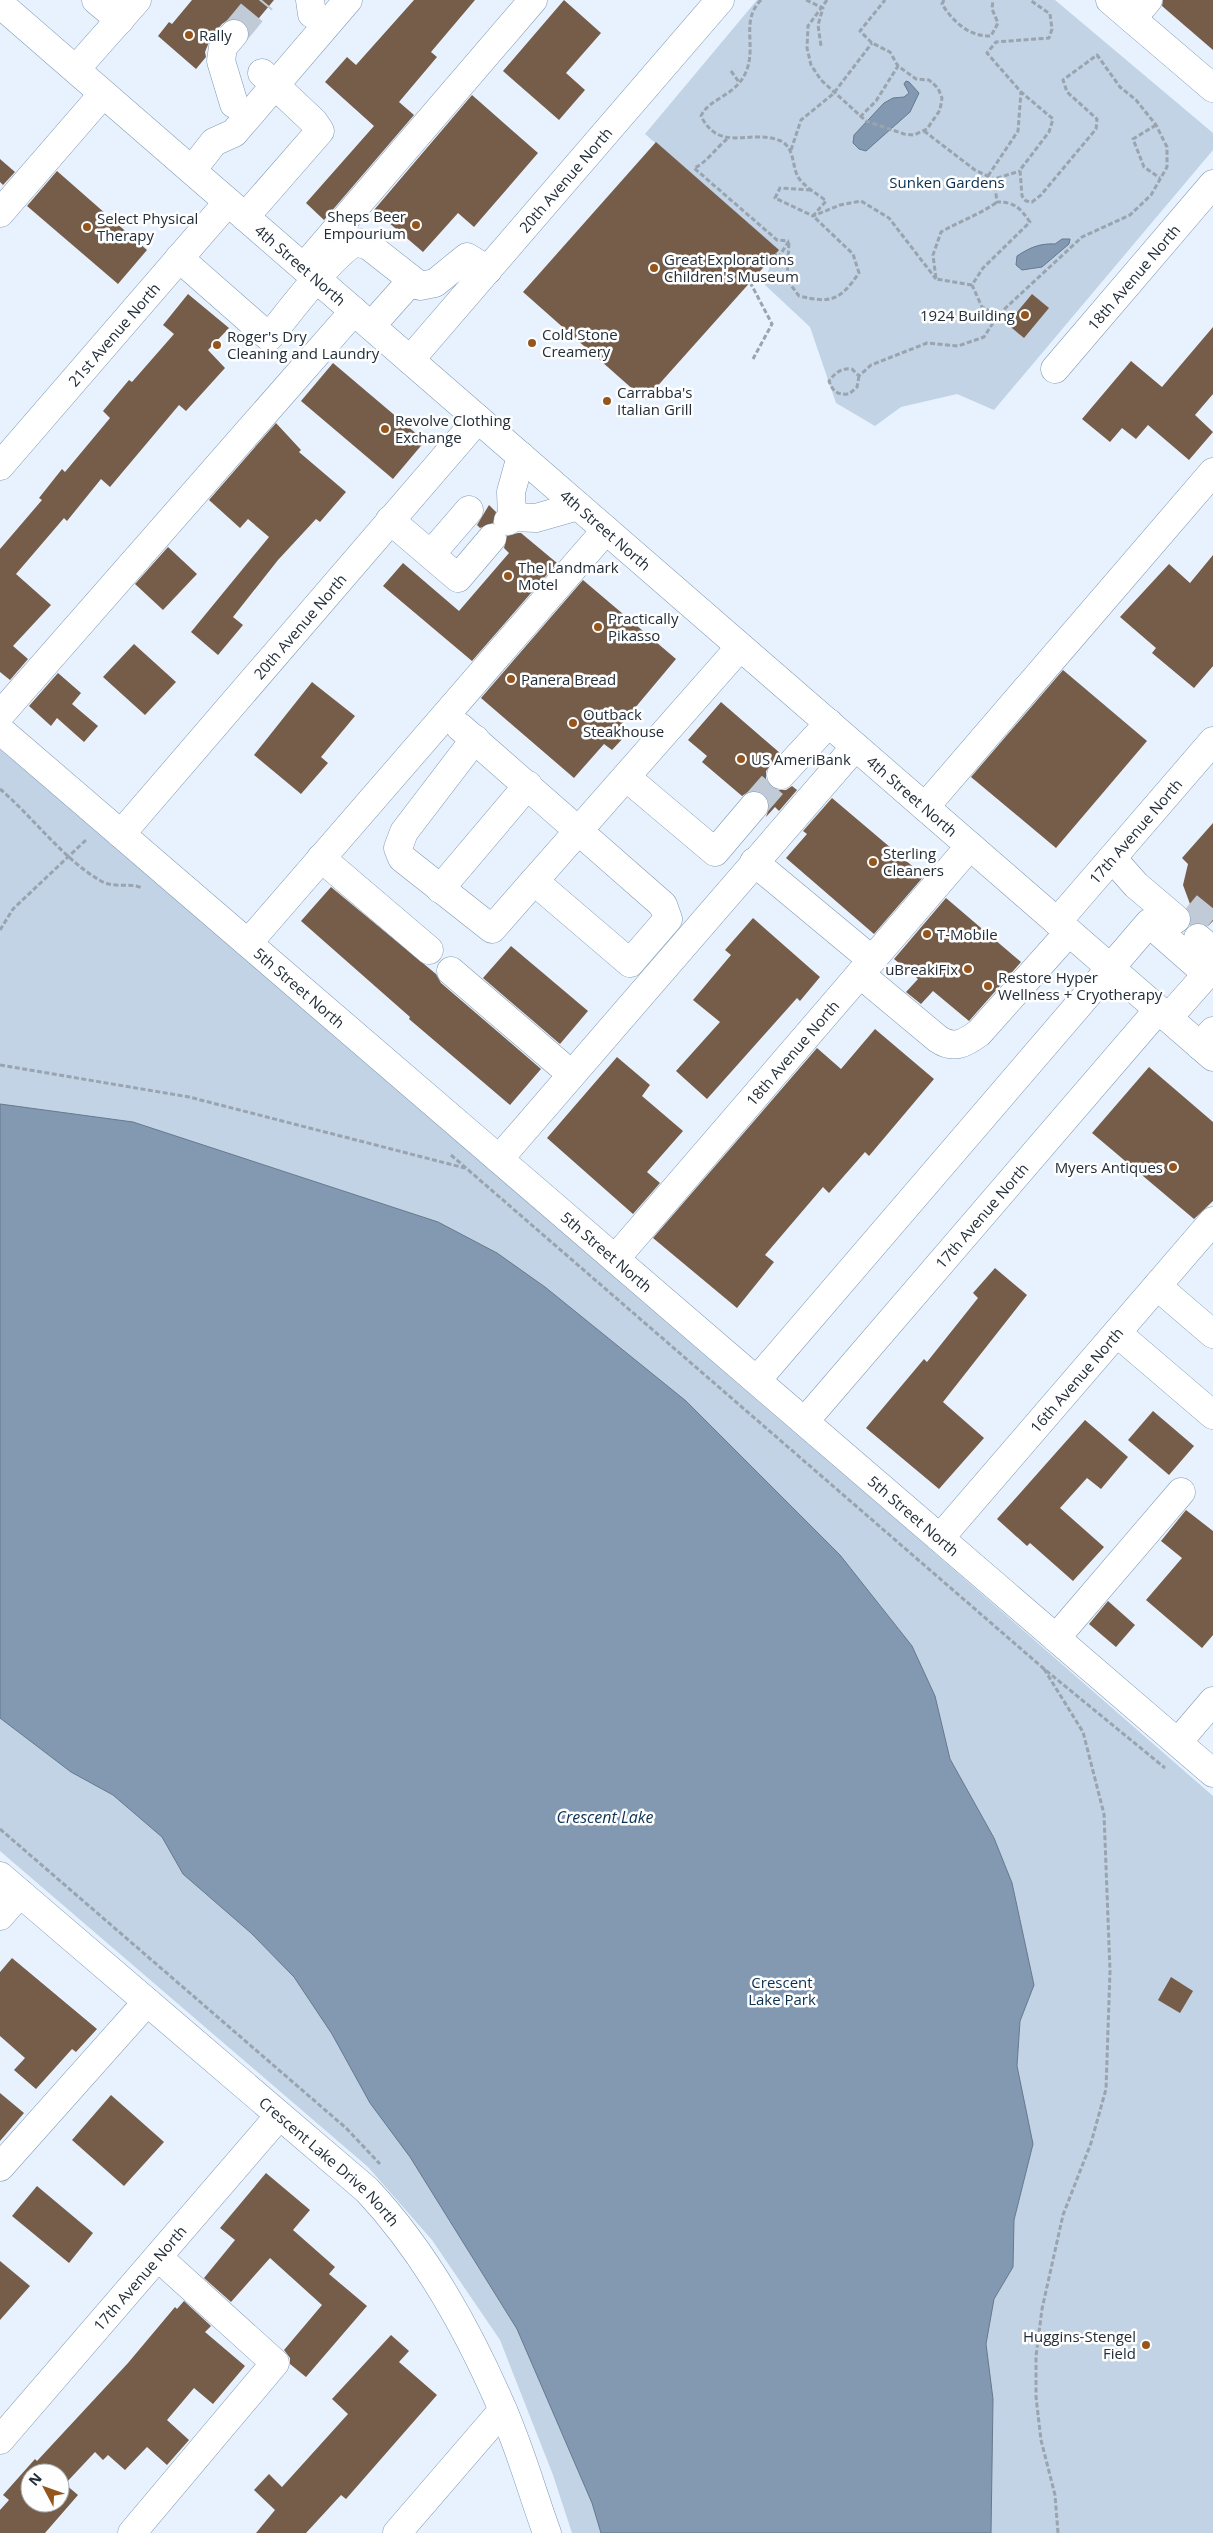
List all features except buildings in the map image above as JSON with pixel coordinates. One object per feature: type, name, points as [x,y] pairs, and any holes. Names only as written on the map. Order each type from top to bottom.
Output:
[{"type":"street","points":[[96,0],[120,20]]},
{"type":"street","points":[[76,69],[137,0]]},
{"type":"street","points":[[192,170],[214,142],[219,121],[234,104],[268,78],[348,0]]},
{"type":"street","points":[[179,258],[269,336],[310,273],[533,0]]},
{"type":"street","name":"20th Avenue North","points":[[410,360],[720,0]]},
{"type":"street","points":[[1110,0],[1140,9],[1213,88]]},
{"type":"street","name":"4th Street North","points":[[0,4],[1163,1014],[1209,1045]]},
{"type":"street","points":[[214,142],[234,133],[316,5]]},
{"type":"street","points":[[234,34],[223,47],[221,61],[234,104]]},
{"type":"street","name":"21st Avenue North","points":[[0,466],[179,258],[236,209],[320,131],[314,122],[268,78]]},
{"type":"street","points":[[0,213],[103,94]]},
{"type":"street","name":"18th Avenue North","points":[[1055,368],[1213,184]]},
{"type":"street","points":[[310,273],[346,248],[359,242],[369,246],[411,281],[420,286],[431,285],[468,257],[488,270]]},
{"type":"street","points":[[0,715],[363,319],[411,281]]},
{"type":"street","name":"20th Avenue North","points":[[114,828],[478,419]]},
{"type":"street","points":[[390,520],[458,578],[504,526],[521,456]]},
{"type":"street","points":[[925,807],[1213,472]]},
{"type":"street","points":[[504,526],[578,506]]},
{"type":"street","points":[[431,554],[469,510]]},
{"type":"street","points":[[248,943],[606,530]]},
{"type":"street","points":[[475,739],[404,832],[398,848],[402,858],[492,929],[740,647]]},
{"type":"street","points":[[446,715],[664,905],[668,920],[630,964],[534,881]]},
{"type":"street","points":[[780,775],[828,723]]},
{"type":"street","name":"5th Street North","points":[[0,730],[1213,1773]]},
{"type":"street","name":"17th Avenue North","points":[[866,967],[946,1045],[955,1046],[979,1033],[1063,927],[1112,858],[1213,741]]},
{"type":"street","points":[[499,1159],[855,747]]},
{"type":"street","points":[[626,778],[715,852],[754,806]]},
{"type":"street","points":[[440,889],[528,785]]},
{"type":"street","name":"18th Avenue North","points":[[615,1259],[970,846]]},
{"type":"street","points":[[321,858],[429,950]]},
{"type":"street","points":[[1112,858],[1136,885],[1209,947]]},
{"type":"street","points":[[754,862],[866,967]]},
{"type":"street","points":[[757,1380],[1110,968],[1169,914]]},
{"type":"street","name":"17th Avenue North","points":[[804,1422],[1163,1014],[1209,947]]},
{"type":"street","points":[[450,971],[571,1074]]},
{"type":"street","name":"16th Avenue North","points":[[940,1538],[1213,1221]]},
{"type":"street","points":[[1157,1286],[1213,1334]]},
{"type":"street","points":[[1117,1333],[1213,1416]]},
{"type":"street","points":[[1056,1638],[1180,1492]]},
{"type":"street","points":[[1178,1742],[1213,1701]]},
{"type":"street","points":[[0,1916],[10,1884]]},
{"type":"street","name":"Crescent Lake Drive North","points":[[10,1884],[367,2190],[389,2214],[457,2314],[503,2410],[547,2533]]},
{"type":"street","points":[[0,2167],[147,2002]]},
{"type":"street","name":"17th Avenue North","points":[[0,2440],[279,2116]]},
{"type":"street","points":[[132,2533],[276,2363],[158,2257]]},
{"type":"street","points":[[397,2533],[503,2410]]},
{"type":"path","points":[[761,0],[752,9],[749,30],[752,56],[745,74],[725,97],[705,107],[700,116],[706,126],[728,139],[766,138],[781,142],[791,150]]},
{"type":"path","points":[[806,0],[823,8]]},
{"type":"path","points":[[828,0],[808,26],[807,48],[811,65],[833,94],[860,117],[891,130],[914,135],[924,131],[940,110],[942,98],[938,88],[929,80],[916,78],[898,66],[890,52],[872,43],[860,31],[885,0]]},
{"type":"path","points":[[944,0],[942,4],[951,20],[979,37],[991,36],[998,23],[992,9],[993,0]]},
{"type":"path","points":[[924,131],[975,170],[994,179],[1020,170],[1048,132],[1053,119],[1022,92],[987,53],[996,42],[1049,38],[1052,29],[1050,14],[1030,0]]},
{"type":"path","points":[[821,46],[818,42],[818,25],[823,8]]},
{"type":"path","points":[[813,216],[826,201],[798,177],[791,150],[801,120],[833,94],[872,43]]},
{"type":"path","points":[[859,376],[852,369],[843,369],[834,374],[829,381],[832,390],[840,394],[849,394],[856,387],[859,376],[871,365],[927,342],[958,346],[984,337],[998,315],[1082,237],[1130,215],[1151,195],[1166,167],[1167,147],[1156,125],[1136,100],[1120,87],[1097,55],[1063,80],[1067,92],[1097,120],[1096,129],[1052,183],[1032,202],[1026,201],[1022,196],[1020,170]]},
{"type":"path","points":[[860,117],[876,101],[898,66]]},
{"type":"path","points":[[731,71],[739,82]]},
{"type":"path","points":[[988,176],[1018,131],[1022,92]]},
{"type":"path","points":[[1156,125],[1134,139],[1144,167],[1160,178]]},
{"type":"path","points":[[728,139],[710,153],[702,165],[694,168],[777,240],[789,241]]},
{"type":"path","points":[[994,179],[997,202]]},
{"type":"path","points":[[789,241],[787,280],[799,296],[822,302],[844,294],[859,273],[853,254],[813,216],[776,198],[780,188],[813,190]]},
{"type":"path","points":[[813,216],[840,205],[861,200],[888,218],[936,279],[972,284]]},
{"type":"path","points":[[936,279],[933,255],[941,232],[964,219],[979,215],[997,202],[1008,202],[1019,206],[1030,222],[983,268],[972,284]]},
{"type":"path","points":[[775,254],[778,258],[789,241]]},
{"type":"path","points":[[750,282],[772,324],[752,358]]},
{"type":"path","points":[[972,284],[982,307],[998,315]]},
{"type":"path","points":[[0,789],[70,857],[100,880],[114,887],[138,886],[146,890]]},
{"type":"path","points":[[0,930],[13,910],[70,857],[114,828]]},
{"type":"path","points":[[0,1065],[189,1097],[466,1168]]},
{"type":"path","points":[[444,1148],[1043,1668],[1168,1771]]},
{"type":"path","points":[[1043,1668],[1082,1732],[1104,1814],[1109,1962],[1106,2089],[1091,2143],[1063,2215],[1044,2301],[1036,2356],[1036,2397],[1041,2440],[1054,2495],[1058,2533]]},
{"type":"green space","name":"Sunken Gardens","points":[[757,0],[1055,0],[1213,133],[1213,150],[994,410],[957,394],[901,407],[875,426],[836,403],[810,327],[764,284],[776,248],[645,134]]},
{"type":"green space","name":"Crescent Lake","points":[[0,745],[601,1262],[1213,1796],[1213,2533],[572,2533],[553,2475],[500,2340],[432,2240],[368,2167],[0,1851]]},
{"type":"water","points":[[906,81],[919,93],[910,112],[866,151],[859,149],[853,143],[854,135],[884,103],[893,98],[904,97],[909,93],[904,84]]},
{"type":"water","points":[[1062,239],[1070,239],[1069,244],[1042,267],[1022,270],[1016,265],[1017,256],[1040,245],[1055,244]]},
{"type":"water","name":"Crescent Lake","points":[[0,1104],[133,1122],[438,1222],[497,1253],[545,1287],[686,1401],[840,1555],[912,1646],[935,1696],[950,1759],[994,1838],[1012,1883],[1034,1985],[1020,2021],[1017,2066],[1033,2144],[1014,2220],[1013,2267],[994,2299],[986,2344],[993,2399],[991,2533],[601,2533],[592,2503],[517,2329],[410,2157],[370,2103],[332,2034],[294,1977],[251,1933],[183,1874],[162,1837],[113,1795],[71,1772],[0,1718]]},
{"type":"tunnel","points":[[234,34],[262,0]]},
{"type":"tunnel","points":[[754,806],[781,775]]},
{"type":"tunnel","points":[[1188,906],[1210,924]]},
{"type":"place","name":"Rally","points":[[189,35]]},
{"type":"place","name":"Sheps Beer Empourium","points":[[416,225]]},
{"type":"place","name":"Select Physical Therapy","points":[[87,227]]},
{"type":"place","name":"Great Explorations Children's Museum","points":[[654,268]]},
{"type":"place","name":"1924 Building","points":[[1025,315]]},
{"type":"place","name":"Cold Stone Creamery","points":[[532,343]]},
{"type":"place","name":"Roger's Dry Cleaning and Laundry","points":[[217,345]]},
{"type":"place","name":"Carrabba's Italian Grill","points":[[607,401]]},
{"type":"place","name":"Revolve Clothing Exchange","points":[[385,429]]},
{"type":"place","name":"The Landmark Motel","points":[[508,576]]},
{"type":"place","name":"Practically Pikasso","points":[[598,627]]},
{"type":"place","name":"Panera Bread","points":[[511,679]]},
{"type":"place","name":"Outback Steakhouse","points":[[573,723]]},
{"type":"place","name":"US AmeriBank","points":[[741,759]]},
{"type":"place","name":"Sterling Cleaners","points":[[873,862]]},
{"type":"place","name":"T-Mobile","points":[[927,934]]},
{"type":"place","name":"uBreakiFix","points":[[968,969]]},
{"type":"place","name":"Restore Hyper Wellness + Cryotherapy","points":[[988,986]]},
{"type":"place","name":"Myers Antiques","points":[[1173,1167]]},
{"type":"place","name":"Huggins-Stengel Field","points":[[1146,2345]]},
{"type":"park label","name":"Crescent Lake Park","points":[[782,1990]]}]
